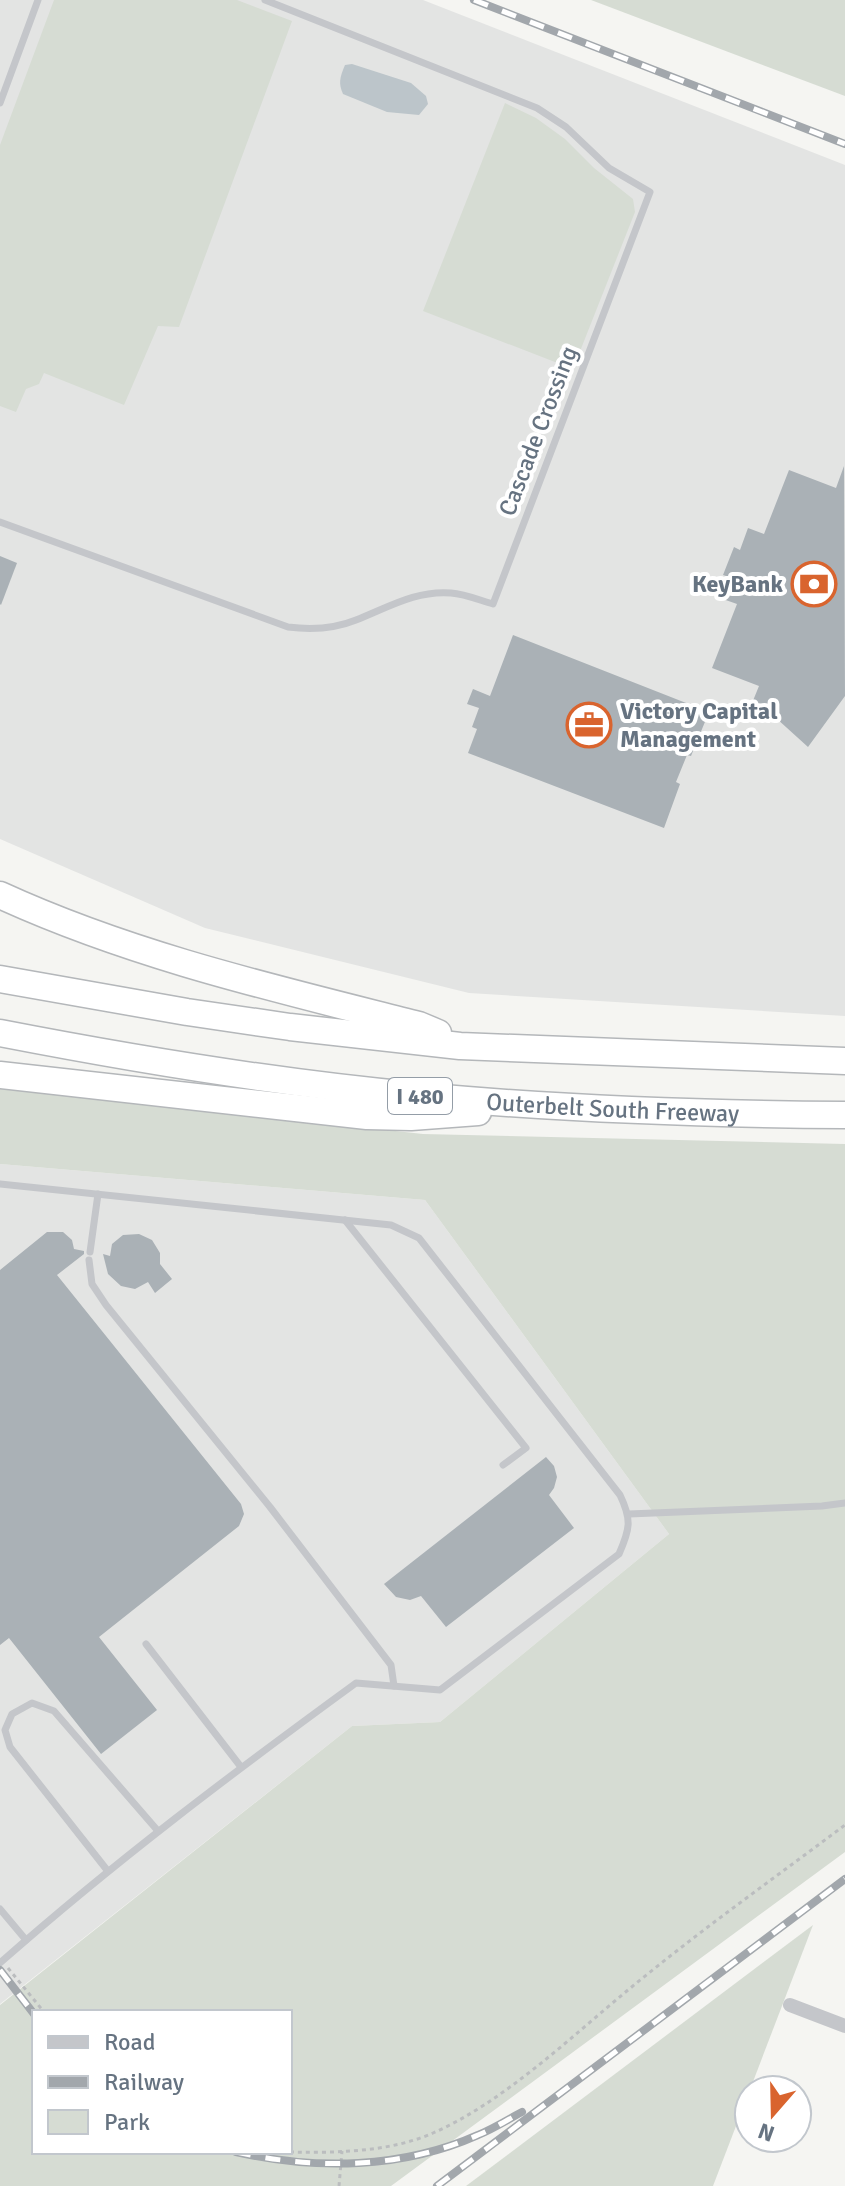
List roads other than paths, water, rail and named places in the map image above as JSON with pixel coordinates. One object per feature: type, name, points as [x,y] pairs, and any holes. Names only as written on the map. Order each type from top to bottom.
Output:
[{"type":"highway","points":[[0,895],[39,913],[226,977],[419,1025],[450,1038],[460,1046]]},
{"type":"highway","name":"I 480","points":[[0,979],[202,1015],[460,1046],[845,1061]]},
{"type":"highway","name":"Outerbelt South Freeway","points":[[0,1033],[98,1052],[320,1085],[541,1106],[723,1114],[845,1115]]},
{"type":"highway","points":[[0,1075],[367,1116],[442,1116],[541,1106]]},
{"type":"street","points":[[790,2005],[845,2026]]},
{"type":"lane","points":[[0,103],[38,0]]},
{"type":"lane","name":"Cascade Crossing","points":[[0,522],[288,627],[327,628],[354,621],[406,598],[427,594],[450,592],[493,604],[650,192],[609,168],[566,127],[537,108],[265,0]]},
{"type":"lane","points":[[0,1184],[391,1225],[419,1238],[620,1495],[629,1514],[627,1535],[619,1554],[440,1690],[356,1683],[107,1870],[1,1962]]},
{"type":"lane","points":[[98,1194],[89,1256],[92,1284],[391,1665],[394,1686]]},
{"type":"lane","points":[[345,1220],[526,1448],[503,1465]]},
{"type":"lane","points":[[629,1514],[845,1503]]},
{"type":"lane","points":[[146,1644],[241,1767]]},
{"type":"lane","points":[[107,1870],[10,1747],[5,1730],[12,1714],[32,1703],[54,1711],[158,1831]]},
{"type":"lane","points":[[0,1909],[26,1940]]},
{"type":"railway","points":[[474,0],[845,144]]},
{"type":"railway","points":[[437,2186],[845,1879]]},
{"type":"railway","points":[[0,1970],[32,2011]]},
{"type":"railway","points":[[246,2154],[297,2162],[389,2160],[449,2146],[484,2133],[522,2112]]},
{"type":"place","name":"KeyBank","points":[[814,584]]},
{"type":"place","name":"Victory Capital Management","points":[[589,725]]}]
